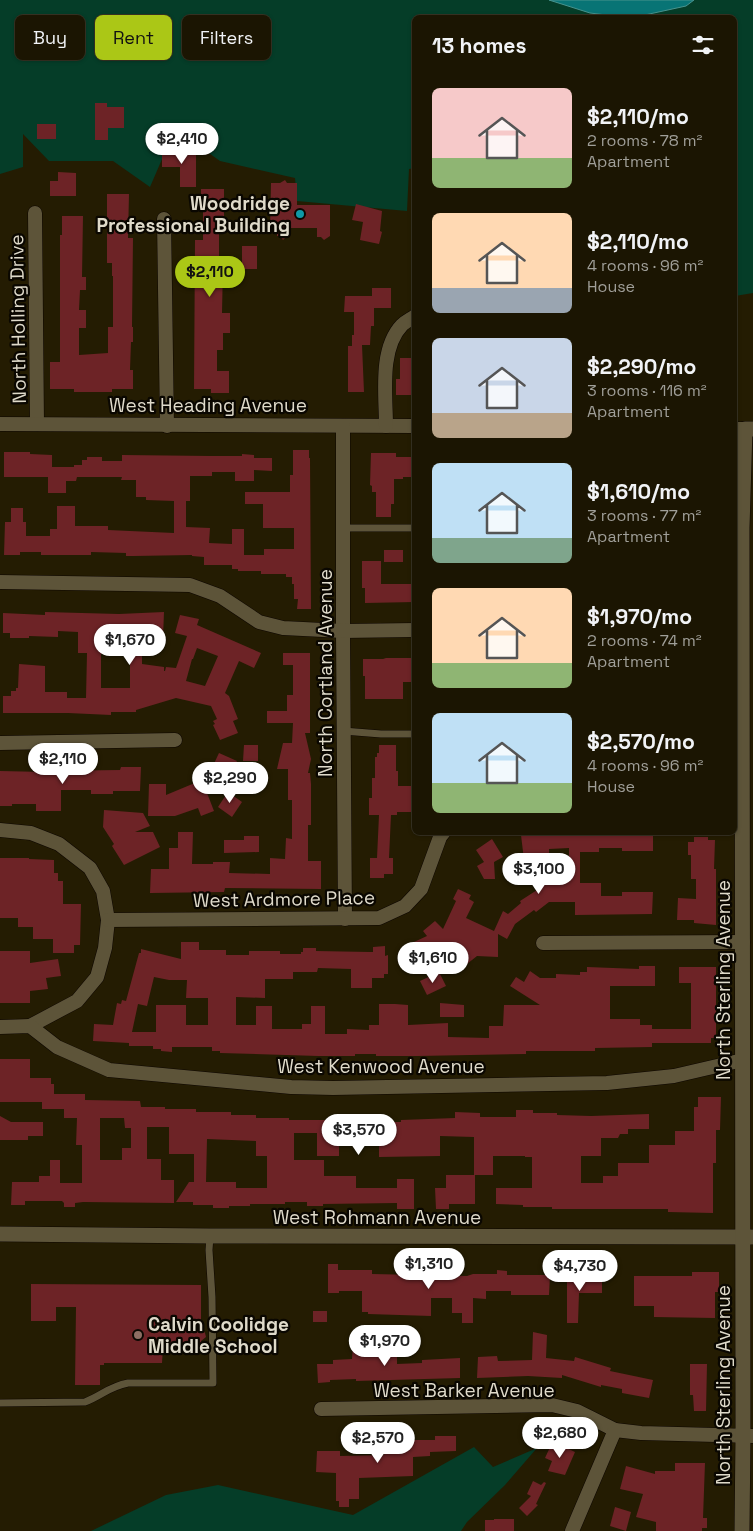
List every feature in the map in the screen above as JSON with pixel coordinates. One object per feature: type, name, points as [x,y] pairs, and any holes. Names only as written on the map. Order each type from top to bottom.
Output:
[{"type":"street","name":"North Holling Drive","points":[[35,213],[37,424]]},
{"type":"street","points":[[164,220],[167,426]]},
{"type":"street","points":[[386,426],[386,361],[391,343],[402,325],[412,318]]},
{"type":"street","name":"West Heading Avenue","points":[[0,424],[412,426]]},
{"type":"street","name":"North Cortland Avenue","points":[[344,426],[343,731],[345,919]]},
{"type":"street","name":"North Sterling Avenue","points":[[742,1531],[748,1436],[748,1237],[739,816],[739,528],[744,429]]},
{"type":"street","points":[[0,582],[190,585],[220,596],[259,622],[283,628],[412,630]]},
{"type":"street","points":[[0,742],[175,740]]},
{"type":"street","points":[[0,830],[31,833],[59,844],[90,868],[103,891],[108,920],[105,948],[97,977],[77,1000],[30,1026],[0,1027]]},
{"type":"street","name":"West Ardmore Place","points":[[108,920],[379,918],[405,906],[421,889],[442,835]]},
{"type":"street","points":[[543,943],[743,942]]},
{"type":"street","name":"West Kenwood Avenue","points":[[30,1026],[57,1047],[109,1070],[291,1087],[333,1088],[607,1083],[674,1076],[743,1060]]},
{"type":"street","name":"West Rohmann Avenue","points":[[0,1234],[748,1237]]},
{"type":"street","name":"West Barker Avenue","points":[[320,1409],[552,1405],[577,1411],[615,1430],[748,1436]]},
{"type":"street","points":[[572,1531],[615,1430]]},
{"type":"lane","points":[[343,528],[412,528]]},
{"type":"lane","points":[[343,731],[412,734]]},
{"type":"lane","points":[[0,1403],[85,1402],[97,1398],[108,1389],[128,1382],[213,1383],[210,1236]]},
{"type":"lane","points":[[742,1531],[748,1531]]},
{"type":"green space","points":[[0,0],[753,0],[753,293],[737,296],[737,15],[412,15],[412,168],[409,169],[407,211],[297,201],[295,178],[220,161],[175,129],[150,187],[113,161],[49,161],[23,134],[23,167],[0,174]]},
{"type":"green space","points":[[474,1447],[493,1467],[537,1448],[505,1485],[467,1522],[461,1531],[91,1531],[166,1495],[218,1485],[353,1515]]},
{"type":"water","points":[[549,0],[694,0],[686,6],[645,15],[590,13]]},
{"type":"building","points":[[95,103],[107,103],[107,107],[124,107],[124,128],[108,128],[108,140],[95,140]]},
{"type":"building","points":[[37,124],[56,124],[56,139],[37,139]]},
{"type":"building","points":[[162,149],[196,149],[196,187],[180,187],[180,167],[162,167]]},
{"type":"building","points":[[58,172],[76,173],[76,196],[50,196],[50,181],[58,181]]},
{"type":"building","name":"Woodridge Professional Building","points":[[285,180],[287,183],[297,183],[297,205],[330,205],[330,236],[324,240],[321,237],[317,237],[317,228],[289,228],[289,237],[283,240],[280,236],[277,236],[277,231],[270,231],[271,183],[280,183]]},
{"type":"building","points":[[201,189],[224,189],[224,233],[219,233],[219,265],[223,265],[222,313],[230,313],[230,333],[223,333],[223,350],[217,350],[217,371],[229,371],[229,393],[211,393],[211,389],[194,389],[195,240],[203,240]]},
{"type":"building","points":[[107,194],[129,194],[128,238],[133,238],[133,342],[131,342],[130,370],[133,370],[133,389],[112,389],[112,392],[74,392],[74,389],[50,389],[50,362],[60,362],[60,235],[62,235],[62,216],[83,216],[82,277],[86,277],[86,290],[80,290],[79,310],[86,310],[86,328],[79,328],[79,355],[108,353],[108,327],[113,327],[113,276],[112,263],[107,263]]},
{"type":"building","points":[[356,204],[382,211],[380,231],[382,232],[379,244],[360,240],[363,222],[352,220]]},
{"type":"building","points":[[242,246],[257,246],[257,269],[242,269]]},
{"type":"building","points":[[372,288],[391,288],[391,308],[374,308],[374,326],[371,326],[370,345],[362,345],[364,392],[348,392],[348,346],[352,346],[352,335],[354,335],[354,312],[344,312],[345,296],[372,296]]},
{"type":"building","points":[[400,358],[412,358],[412,395],[396,395],[396,379],[400,379]]},
{"type":"building","points":[[293,450],[309,450],[310,458],[311,609],[297,609],[298,599],[294,599],[292,577],[286,577],[286,574],[261,574],[261,571],[238,571],[238,569],[232,569],[232,565],[204,565],[204,557],[192,555],[126,556],[126,553],[91,552],[91,555],[41,555],[41,552],[20,552],[20,555],[4,555],[5,522],[11,522],[11,508],[23,508],[26,536],[50,536],[50,529],[57,529],[57,506],[75,506],[75,526],[108,526],[108,530],[174,533],[174,501],[146,500],[146,497],[136,497],[136,480],[121,480],[122,477],[77,477],[76,481],[66,481],[66,493],[48,493],[48,477],[4,477],[4,452],[30,452],[30,454],[52,455],[52,467],[82,465],[82,460],[87,460],[87,457],[102,457],[102,461],[122,461],[122,455],[242,456],[242,454],[254,455],[254,458],[272,458],[272,471],[254,470],[254,481],[235,481],[235,472],[212,472],[212,476],[190,476],[190,501],[186,501],[186,527],[210,528],[209,543],[232,544],[232,529],[244,529],[244,555],[264,555],[264,549],[294,549],[294,528],[263,528],[263,504],[245,504],[245,492],[290,492],[290,475],[293,475]]},
{"type":"building","points":[[371,453],[396,453],[396,457],[412,457],[412,477],[394,479],[394,504],[391,504],[391,517],[376,517],[376,492],[372,492],[372,486],[370,485]]},
{"type":"building","points":[[384,550],[403,550],[403,562],[384,562]]},
{"type":"building","points":[[362,561],[381,561],[381,584],[412,584],[412,602],[365,603],[365,588],[362,588]]},
{"type":"building","points":[[45,612],[119,614],[164,612],[163,638],[142,638],[142,664],[164,667],[164,671],[166,667],[176,668],[187,636],[175,633],[180,615],[199,619],[197,625],[261,653],[254,668],[239,661],[225,693],[229,696],[238,719],[233,721],[238,733],[220,740],[213,725],[215,724],[213,721],[217,719],[211,706],[176,698],[136,710],[136,712],[111,712],[111,715],[3,713],[3,696],[11,696],[11,691],[16,691],[16,688],[18,688],[19,664],[45,666],[45,692],[67,692],[67,698],[86,698],[87,653],[78,653],[78,632],[58,631],[58,637],[29,636],[29,638],[10,638],[10,633],[3,633],[3,613],[45,615]],"holes":[[[197,648],[218,656],[205,686],[186,681]],[[101,654],[130,654],[130,688],[101,688]]]},
{"type":"building","points":[[283,653],[310,653],[310,733],[305,733],[311,759],[308,773],[310,773],[311,784],[311,825],[308,825],[308,861],[321,861],[321,889],[225,888],[224,892],[150,893],[151,869],[169,869],[169,848],[178,848],[178,832],[193,832],[192,864],[230,862],[229,873],[270,874],[270,858],[285,859],[286,838],[292,839],[292,800],[288,800],[288,769],[277,769],[283,743],[292,743],[293,723],[267,723],[267,711],[287,711],[287,695],[293,695],[293,665],[283,665]]},
{"type":"building","points":[[412,658],[412,682],[403,682],[403,699],[365,699],[363,659]]},
{"type":"building","points":[[244,745],[258,745],[258,761],[243,761]]},
{"type":"building","points":[[379,745],[396,745],[398,786],[412,786],[412,812],[397,812],[397,815],[391,815],[389,858],[393,858],[393,874],[384,874],[384,878],[370,878],[370,858],[377,858],[379,815],[369,815],[369,798],[372,798],[372,778],[375,778],[375,757],[379,753]]},
{"type":"building","points":[[219,753],[237,761],[229,778],[211,770]]},
{"type":"building","points":[[121,767],[141,767],[140,791],[113,791],[113,794],[91,794],[91,790],[61,790],[61,811],[36,811],[36,804],[0,806],[0,771],[120,770]]},
{"type":"building","points":[[202,780],[214,811],[201,816],[198,808],[175,816],[148,816],[149,784],[166,784],[166,795]]},
{"type":"building","points":[[228,792],[242,802],[232,817],[218,807]]},
{"type":"building","points":[[104,810],[143,813],[150,826],[135,832],[153,832],[160,847],[124,865],[103,827]]},
{"type":"building","points":[[521,835],[653,835],[653,851],[622,851],[622,848],[599,848],[599,852],[580,852],[580,883],[601,883],[601,896],[622,896],[622,892],[653,892],[652,914],[575,915],[575,902],[549,902],[515,924],[507,939],[498,934],[498,957],[477,956],[467,964],[451,944],[442,953],[439,950],[411,963],[403,947],[427,936],[423,931],[435,921],[443,929],[456,901],[453,899],[458,889],[471,895],[469,899],[474,902],[466,918],[494,931],[503,911],[508,914],[521,903],[520,901],[551,881],[569,881],[569,869],[572,867],[569,867],[569,848],[549,849],[549,870],[519,873],[518,861],[524,860]]},
{"type":"building","points":[[244,836],[259,836],[259,852],[224,853],[224,840],[244,840]]},
{"type":"building","points":[[694,837],[708,837],[708,840],[715,840],[716,925],[694,923],[694,920],[677,920],[678,898],[696,899],[696,879],[691,879],[691,855],[688,855],[688,842],[694,842]]},
{"type":"building","points":[[492,839],[503,857],[494,862],[495,879],[484,879],[477,866],[484,862],[476,850]]},
{"type":"building","points":[[0,858],[54,860],[54,873],[58,873],[58,881],[63,881],[63,904],[81,904],[80,945],[74,945],[74,953],[53,953],[53,939],[33,939],[33,927],[18,927],[18,918],[0,918]]},
{"type":"building","points":[[181,942],[199,942],[199,950],[226,950],[226,955],[249,955],[249,951],[280,951],[280,954],[301,954],[303,948],[316,948],[316,951],[373,952],[373,947],[385,946],[385,956],[388,955],[388,974],[384,974],[384,978],[372,978],[372,988],[351,988],[351,969],[318,968],[317,972],[293,972],[293,979],[265,979],[265,998],[236,997],[236,1025],[256,1025],[256,1006],[272,1006],[272,1029],[302,1029],[302,1024],[311,1024],[311,1006],[325,1006],[325,1034],[347,1034],[347,1029],[369,1030],[369,1025],[379,1025],[379,1004],[395,1004],[408,1005],[408,1025],[448,1023],[448,1037],[489,1038],[489,1026],[503,1026],[504,1005],[540,1005],[510,986],[516,977],[524,982],[530,971],[540,978],[556,978],[556,974],[580,975],[580,972],[587,972],[587,967],[639,969],[639,966],[655,966],[655,986],[610,986],[610,1019],[640,1019],[640,1025],[652,1025],[652,1029],[691,1029],[691,983],[679,983],[679,967],[716,967],[716,1038],[711,1038],[711,1043],[652,1043],[652,1047],[595,1048],[595,1051],[526,1051],[526,1054],[418,1056],[355,1054],[355,1056],[318,1056],[220,1053],[220,1051],[212,1051],[212,1047],[172,1047],[172,1052],[153,1049],[153,1046],[129,1046],[129,1043],[93,1041],[94,1024],[113,1025],[117,1003],[121,1004],[122,1000],[126,1001],[141,949],[181,959]],"holes":[[[154,977],[169,980],[187,980],[186,998],[208,998],[208,1025],[186,1025],[186,1005],[156,1005],[156,1032],[132,1032],[138,1004],[147,1006]]]},
{"type":"building","points":[[0,951],[30,951],[30,963],[58,959],[61,976],[46,978],[48,989],[30,991],[30,1003],[0,1003]]},
{"type":"building","points":[[439,972],[446,986],[427,995],[420,981]]},
{"type":"building","points":[[440,1003],[464,1005],[464,1017],[440,1017]]},
{"type":"building","points":[[0,1059],[30,1059],[30,1078],[51,1078],[51,1084],[54,1084],[54,1094],[85,1094],[85,1100],[140,1101],[141,1107],[196,1109],[196,1112],[231,1112],[231,1115],[256,1115],[256,1118],[401,1122],[401,1120],[455,1118],[455,1112],[480,1113],[480,1117],[516,1117],[516,1110],[533,1110],[533,1113],[557,1113],[557,1115],[649,1114],[649,1129],[628,1129],[628,1134],[620,1134],[618,1138],[601,1138],[601,1156],[581,1156],[581,1183],[603,1183],[603,1176],[618,1176],[618,1163],[649,1163],[649,1145],[675,1145],[675,1131],[694,1131],[694,1107],[698,1107],[698,1097],[721,1097],[720,1130],[716,1130],[716,1163],[713,1163],[713,1213],[668,1212],[668,1209],[552,1209],[552,1207],[523,1207],[523,1205],[496,1204],[496,1188],[532,1188],[532,1157],[525,1156],[493,1156],[493,1175],[475,1175],[475,1204],[449,1204],[449,1209],[436,1209],[435,1188],[446,1188],[446,1175],[474,1175],[474,1137],[440,1136],[440,1156],[379,1157],[379,1143],[339,1141],[339,1156],[317,1156],[317,1133],[294,1133],[294,1160],[324,1160],[324,1176],[356,1176],[356,1188],[397,1188],[397,1179],[414,1179],[414,1209],[397,1209],[397,1203],[307,1206],[307,1202],[285,1202],[285,1204],[229,1206],[229,1208],[213,1208],[213,1205],[193,1205],[193,1202],[176,1202],[189,1182],[194,1182],[194,1154],[169,1154],[169,1127],[147,1127],[147,1159],[161,1159],[161,1180],[174,1180],[174,1203],[83,1202],[75,1203],[75,1207],[64,1207],[62,1201],[25,1201],[25,1205],[11,1205],[12,1182],[39,1182],[39,1176],[50,1176],[50,1160],[60,1160],[60,1183],[82,1183],[82,1145],[76,1145],[77,1118],[64,1118],[64,1109],[42,1109],[42,1102],[0,1102]],"holes":[[[100,1118],[124,1118],[125,1128],[131,1128],[131,1148],[122,1148],[122,1160],[100,1160]],[[207,1139],[256,1141],[256,1156],[267,1156],[267,1188],[236,1188],[236,1182],[206,1182]]]},
{"type":"building","points":[[0,1116],[11,1122],[43,1122],[43,1136],[28,1136],[28,1140],[0,1140]]},
{"type":"building","points":[[328,1264],[338,1264],[338,1270],[372,1270],[372,1274],[467,1276],[473,1274],[497,1274],[497,1270],[507,1271],[507,1275],[550,1275],[549,1295],[511,1295],[511,1291],[486,1291],[486,1299],[473,1298],[473,1323],[462,1323],[462,1313],[452,1313],[452,1298],[431,1298],[431,1316],[368,1314],[368,1312],[362,1312],[362,1291],[328,1293]]},
{"type":"building","points":[[692,1272],[719,1272],[719,1292],[715,1292],[715,1318],[654,1317],[654,1306],[634,1306],[634,1276],[692,1276]]},
{"type":"building","points":[[567,1275],[602,1275],[602,1293],[579,1293],[578,1323],[567,1323]]},
{"type":"building","name":"Calvin Coolidge Middle School","points":[[31,1284],[201,1285],[201,1328],[206,1337],[201,1341],[201,1348],[163,1347],[162,1363],[104,1363],[104,1365],[100,1365],[100,1385],[75,1385],[76,1307],[56,1307],[56,1321],[31,1321]]},
{"type":"building","points":[[313,1311],[327,1311],[327,1322],[313,1322]]},
{"type":"building","points":[[533,1332],[547,1335],[546,1358],[574,1361],[575,1357],[611,1368],[610,1371],[653,1380],[649,1398],[622,1393],[622,1389],[601,1385],[601,1387],[562,1375],[562,1378],[528,1376],[477,1378],[478,1357],[497,1356],[498,1361],[532,1360]]},
{"type":"building","points":[[385,1342],[385,1355],[397,1355],[397,1364],[422,1363],[422,1360],[460,1358],[460,1378],[356,1381],[356,1379],[330,1380],[330,1382],[318,1383],[317,1364],[333,1364],[333,1360],[352,1359],[353,1343]]},
{"type":"building","points":[[690,1364],[707,1364],[706,1411],[694,1411],[693,1395],[690,1395]]},
{"type":"building","points":[[435,1436],[456,1436],[456,1451],[430,1452],[430,1456],[413,1457],[413,1476],[359,1478],[359,1499],[349,1499],[349,1507],[339,1507],[339,1501],[336,1501],[336,1473],[316,1472],[317,1451],[340,1451],[340,1456],[384,1455],[383,1444],[408,1443],[407,1440],[435,1440]]},
{"type":"building","points":[[554,1442],[575,1452],[565,1475],[548,1471],[552,1461],[545,1458]]},
{"type":"building","points":[[675,1463],[705,1463],[703,1518],[707,1518],[707,1528],[702,1528],[702,1531],[656,1531],[656,1522],[636,1517],[643,1494],[620,1489],[626,1466],[655,1474],[655,1471],[675,1471]]},
{"type":"building","points":[[533,1481],[541,1485],[544,1482],[546,1483],[536,1504],[538,1505],[527,1516],[519,1508],[531,1496],[527,1494]]},
{"type":"building","points":[[615,1507],[631,1512],[626,1531],[610,1526]]},
{"type":"building","points":[[514,1519],[514,1531],[485,1531],[485,1520]]},
{"type":"place","name":"Woodridge Professional Building","points":[[300,214]]},
{"type":"place","name":"Calvin Coolidge Middle School","points":[[138,1335]]}]
